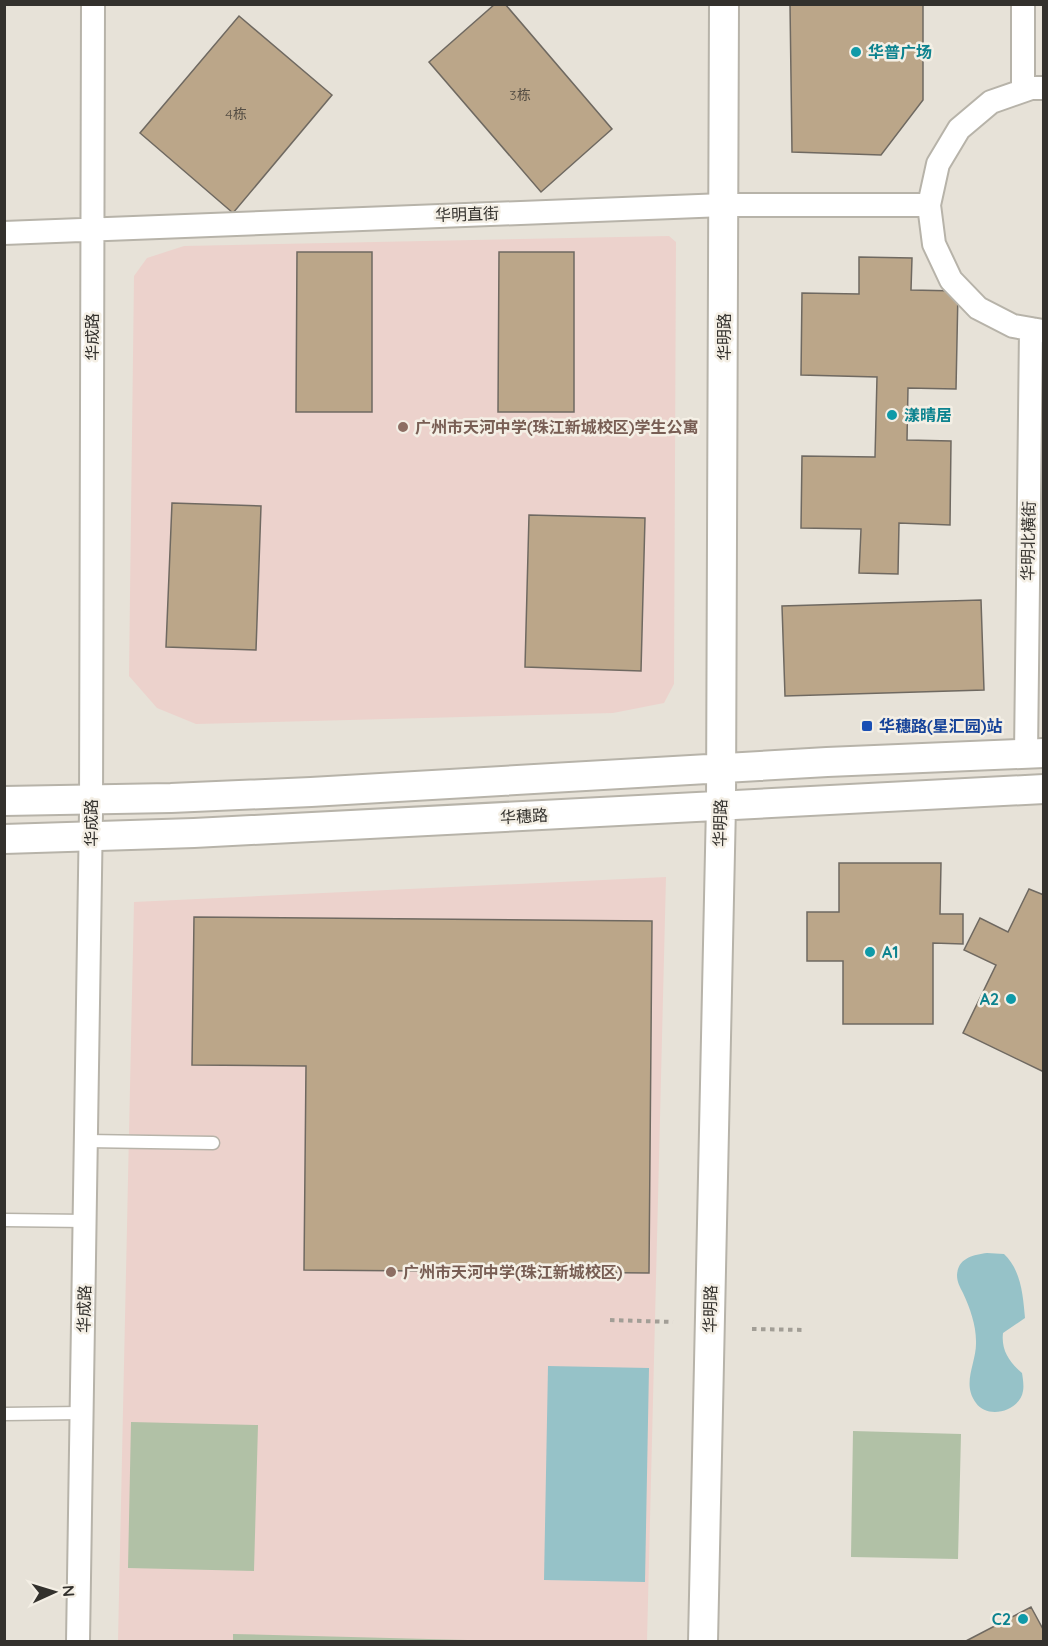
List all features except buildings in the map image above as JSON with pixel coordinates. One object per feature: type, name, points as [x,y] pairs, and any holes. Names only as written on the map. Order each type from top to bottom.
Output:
[{"type":"street","name":"华成路","points":[[78,1641],[91,837],[93,4]]},
{"type":"street","name":"华明路","points":[[703,1641],[721,805],[724,4]]},
{"type":"street","points":[[1023,4],[1033,89],[992,102],[959,129],[938,164],[929,206],[934,244],[951,280],[978,308],[1013,326],[1037,330]]},
{"type":"street","name":"华明直街","points":[[4,233],[724,204],[929,206]]},
{"type":"street","name":"华明北橫街","points":[[1035,754],[1037,330]]},
{"type":"street","points":[[4,801],[299,792],[721,768],[1035,754]]},
{"type":"street","name":"华穗路","points":[[4,839],[194,833],[1044,789]]},
{"type":"lane","points":[[87,1141],[213,1143]]},
{"type":"lane","points":[[4,1220],[86,1221]]},
{"type":"lane","points":[[4,1413],[82,1413]]},
{"type":"path","points":[[610,1320],[673,1322]]},
{"type":"path","points":[[752,1329],[805,1330]]},
{"type":"shaded area","name":"广州市天河中学(珠江新城校区)学生公寓","points":[[669,236],[676,242],[674,684],[664,703],[613,713],[196,724],[157,708],[129,676],[134,276],[147,258],[184,246]]},
{"type":"shaded area","name":"广州市天河中学(珠江新城校区)","points":[[666,877],[647,1641],[118,1642],[134,902]]},
{"type":"green space","points":[[131,1422],[258,1425],[254,1571],[128,1568]]},
{"type":"green space","points":[[853,1431],[961,1434],[958,1559],[851,1557]]},
{"type":"green space","points":[[233,1634],[506,1641],[233,1642]]},
{"type":"water","points":[[987,1253],[1004,1254],[1010,1260],[1018,1275],[1025,1318],[1003,1333],[1003,1345],[1007,1355],[1022,1373],[1021,1398],[1010,1408],[995,1412],[981,1408],[976,1403],[970,1388],[976,1335],[957,1275],[960,1265],[967,1258]]},
{"type":"water","points":[[548,1366],[649,1368],[645,1582],[544,1580]]},
{"type":"place","name":"华普广场","points":[[856,52]]},
{"type":"place","name":"漾晴居","points":[[892,415]]},
{"type":"place","name":"广州市天河中学(珠江新城校区)学生公寓","points":[[403,427]]},
{"type":"place","name":"华穗路(星汇园)站","points":[[867,726]]},
{"type":"place","name":"A1","points":[[870,952]]},
{"type":"place","name":"A2","points":[[1011,999]]},
{"type":"place","name":"广州市天河中学(珠江新城校区)","points":[[391,1272]]},
{"type":"place","name":"C2","points":[[1023,1619]]}]
